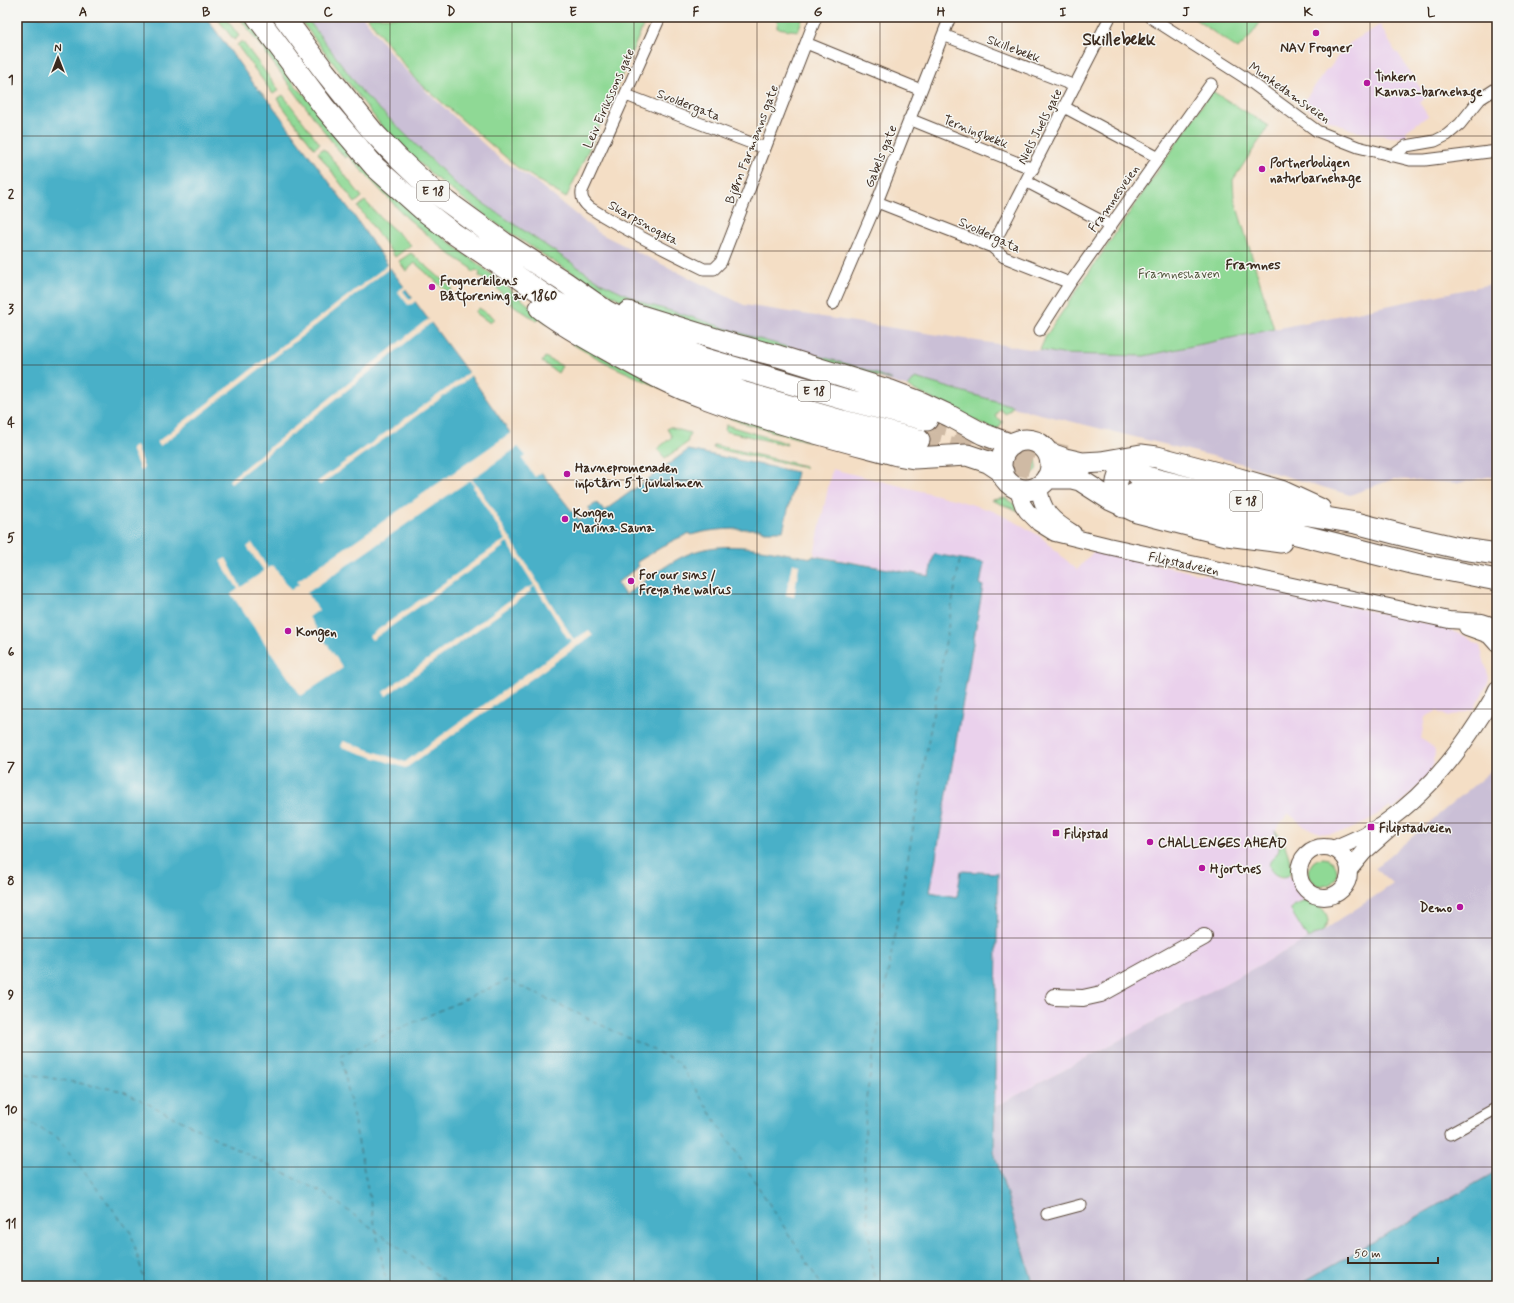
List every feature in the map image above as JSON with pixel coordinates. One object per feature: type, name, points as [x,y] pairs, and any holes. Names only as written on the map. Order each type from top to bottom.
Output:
[{"type":"highway","name":"E 18","points":[[257,17],[324,107],[375,167],[452,233],[552,300],[643,351],[742,392],[843,421],[920,440]]},
{"type":"highway","name":"E 18","points":[[284,17],[324,72],[373,132],[434,192],[504,243],[606,311],[655,337],[702,358],[847,400],[927,420]]},
{"type":"highway","points":[[511,272],[532,302],[544,311],[586,338],[637,366],[670,383],[707,399],[765,418],[897,455],[914,458],[967,455],[988,462],[1003,472]]},
{"type":"highway","points":[[566,283],[633,313],[717,340],[778,356],[891,391],[926,404],[983,434],[1012,445]]},
{"type":"highway","points":[[1032,441],[1048,453],[1082,463],[1093,463],[1132,483],[1080,480],[1072,478],[1043,482],[1028,490],[1017,488],[1008,481],[1003,472],[1002,462],[1008,448],[1012,445],[1018,442],[1032,441]]},
{"type":"highway","points":[[1043,482],[1051,466],[1048,453]]},
{"type":"highway","points":[[1132,483],[1141,455],[1157,457],[1281,491],[1356,523],[1463,549],[1497,554]]},
{"type":"highway","name":"E 18","points":[[1132,483],[1346,547],[1416,564],[1497,580]]},
{"type":"street","name":"Leiv Eirikssons gate","points":[[582,191],[660,17]]},
{"type":"street","name":"Bjørn Farmanns gate","points":[[704,268],[714,269],[721,262],[816,17]]},
{"type":"street","name":"Gabels gate","points":[[833,304],[877,202],[950,17]]},
{"type":"street","name":"Niels Juels gate","points":[[992,247],[1027,182],[1110,17]]},
{"type":"street","name":"Munkedamsveien","points":[[1150,17],[1244,77],[1317,131],[1358,147],[1410,160],[1425,160],[1497,151]]},
{"type":"street","name":"Skillebekk","points":[[943,35],[1075,86]]},
{"type":"street","points":[[806,43],[921,90]]},
{"type":"street","name":"Framnesveien","points":[[1040,330],[1070,282],[1211,84]]},
{"type":"street","points":[[1392,156],[1406,146],[1435,141],[1447,136],[1460,124],[1480,99],[1497,88]]},
{"type":"street","name":"Svoldergata","points":[[626,95],[764,148]]},
{"type":"street","points":[[1064,107],[1159,158]]},
{"type":"street","name":"Terningbekk","points":[[909,120],[1033,170]]},
{"type":"street","points":[[1027,182],[1111,226]]},
{"type":"street","name":"Skarpsnogata","points":[[582,191],[582,200],[590,208],[622,228],[704,268]]},
{"type":"street","name":"Svoldergata","points":[[877,202],[992,247],[1004,256],[1070,282]]},
{"type":"street","name":"Filipstadveien","points":[[1043,482],[1041,498],[1047,512],[1062,526],[1083,539]]},
{"type":"street","name":"Filipstadveien","points":[[1017,488],[1023,505],[1039,523],[1055,533],[1116,548],[1449,620],[1489,635],[1497,644]]},
{"type":"street","name":"Filipstadveien","points":[[1449,620],[1482,622],[1497,627]]},
{"type":"street","points":[[1333,850],[1382,825],[1404,808],[1422,791],[1444,768],[1462,745],[1486,709],[1497,688]]},
{"type":"street","points":[[1348,870],[1369,847],[1430,796],[1464,759],[1497,707]]},
{"type":"street","points":[[1318,848],[1333,850],[1344,858],[1348,870],[1345,886],[1336,894],[1330,896],[1320,896],[1310,893],[1305,889],[1300,877],[1302,860],[1318,848]]},
{"type":"street","points":[[1054,997],[1083,998],[1101,994],[1204,937]]},
{"type":"street","points":[[1450,1134],[1497,1108]]},
{"type":"street","points":[[1047,1214],[1081,1205]]},
{"type":"shaded area","points":[[306,17],[363,17],[396,60],[427,92],[500,159],[536,182],[597,232],[744,305],[1062,354],[1144,356],[1497,283],[1497,475],[1459,483],[1393,479],[1350,495],[1233,461],[1012,407],[982,403],[908,387],[679,317],[669,311],[647,304],[600,282],[459,187],[363,93]]},
{"type":"shaded area","name":"Tinkern Kanvas-barnehage","points":[[1380,25],[1396,53],[1398,53],[1426,97],[1419,102],[1428,116],[1406,131],[1407,136],[1393,137],[1358,132],[1316,115],[1304,105],[1304,101],[1327,69],[1329,69],[1338,56],[1346,52],[1350,43]]},
{"type":"shaded area","points":[[832,469],[957,500],[993,511],[1041,537],[1077,570],[1094,551],[1435,625],[1465,636],[1480,646],[1489,678],[1487,685],[1474,709],[1448,717],[1437,711],[1425,717],[1421,739],[1429,744],[1435,751],[1434,763],[1427,777],[1393,810],[1389,807],[1362,824],[1346,831],[1328,834],[1320,833],[1305,827],[1288,813],[1275,831],[1279,848],[1277,854],[1270,862],[1270,869],[1278,877],[1282,878],[1289,875],[1306,901],[1300,902],[1290,909],[1308,939],[995,1107],[998,873],[957,897],[930,892],[983,586],[980,585],[984,563],[934,554],[930,576],[814,555]]},
{"type":"shaded area","points":[[1497,766],[1497,1171],[1296,1286],[1034,1286],[994,1152],[995,1107],[1323,931],[1393,884],[1375,868]]},
{"type":"green space","points":[[216,17],[225,17],[239,36],[234,40]]},
{"type":"green space","points":[[239,17],[245,17],[296,86],[444,238],[542,316],[811,442],[746,424],[718,414],[612,366],[572,344],[573,340],[539,318],[537,321],[510,303],[492,284],[479,276],[480,272],[475,270],[473,273],[470,267],[451,255],[406,217],[348,156],[345,158]]},
{"type":"green space","points":[[298,17],[306,17],[363,93],[459,187],[600,282],[647,304],[752,337],[864,369],[892,380],[830,365],[667,317],[624,302],[557,264],[494,222],[437,179],[386,132]]},
{"type":"green space","points":[[367,17],[647,17],[603,119],[566,198],[517,167],[415,79]]},
{"type":"green space","points":[[778,17],[803,17],[798,31],[777,28]]},
{"type":"green space","points":[[1192,17],[1264,17],[1249,38],[1238,49]]},
{"type":"green space","points":[[242,41],[279,90],[273,94],[237,45]]},
{"type":"green space","name":"Framneshaven","points":[[1212,91],[1269,126],[1233,180],[1234,197],[1274,329],[1144,356],[1062,354],[1040,350],[1046,336]]},
{"type":"green space","points":[[283,95],[320,144],[314,148],[277,99]]},
{"type":"green space","points":[[322,149],[325,150],[362,197],[355,203],[318,153]]},
{"type":"green space","points":[[365,201],[381,218],[411,245],[395,257],[358,207]]},
{"type":"green space","points":[[411,253],[452,288],[449,293],[415,263],[406,271],[399,261]]},
{"type":"green space","points":[[479,308],[494,318],[490,323],[476,313]]},
{"type":"green space","points":[[545,357],[562,366],[558,373],[542,362]]},
{"type":"green space","points":[[915,378],[1013,406],[1006,414],[999,409],[995,416],[1002,421],[1002,423],[996,431],[908,387]]},
{"type":"green space","points":[[726,425],[786,443],[787,445],[725,431]]},
{"type":"green space","points":[[669,427],[690,433],[687,443],[665,458],[657,449],[672,437],[667,429]]},
{"type":"green space","points":[[714,445],[805,466],[805,468],[713,448]]},
{"type":"green space","points":[[1026,454],[1030,455],[1036,461],[1036,469],[1030,475],[1026,476],[1022,475],[1016,469],[1015,465],[1016,461],[1022,455]]},
{"type":"green space","points":[[1005,498],[1014,504],[1019,511],[991,500]]},
{"type":"green space","points":[[1275,830],[1285,845],[1292,867],[1289,875],[1286,877],[1278,876],[1272,872],[1269,865],[1279,849]]},
{"type":"green space","points":[[1323,858],[1333,862],[1337,872],[1333,882],[1323,886],[1313,882],[1309,872],[1313,862]]},
{"type":"green space","points":[[1306,901],[1321,907],[1326,913],[1328,921],[1323,931],[1308,939],[1290,909],[1294,905]]},
{"type":"water","points":[[17,17],[206,17],[256,87],[269,101],[350,210],[390,268],[472,378],[511,434],[579,520],[591,513],[588,508],[597,503],[604,511],[688,450],[797,472],[783,531],[734,529],[708,531],[691,535],[690,533],[672,541],[637,562],[639,566],[617,583],[625,595],[678,559],[702,550],[717,547],[733,546],[812,558],[813,556],[929,576],[934,554],[984,563],[980,585],[983,586],[930,892],[957,897],[961,871],[998,873],[994,1152],[1034,1286],[17,1286]]},
{"type":"water","points":[[1497,1171],[1497,1286],[1296,1286]]},
{"type":"pier","points":[[389,264],[391,266],[386,271],[160,446],[157,442]]},
{"type":"pier","points":[[406,285],[407,288],[403,291],[410,300],[414,297],[417,300],[408,305],[398,292]]},
{"type":"pier","points":[[431,318],[433,321],[427,326],[231,483],[229,480],[424,322]]},
{"type":"pier","points":[[470,372],[472,374],[465,381],[320,485],[317,482]]},
{"type":"pier","points":[[512,432],[523,443],[521,445],[542,472],[535,477],[522,459],[526,456],[518,447],[472,479],[574,640],[589,630],[593,635],[406,768],[341,747],[343,741],[405,762],[572,641],[570,638],[568,639],[535,586],[530,589],[531,591],[386,696],[383,692],[528,587],[529,588],[534,585],[507,542],[503,545],[503,547],[372,640],[369,636],[506,540],[470,480],[307,593],[319,610],[309,617],[343,668],[301,696],[231,594],[238,589],[220,561],[226,558],[241,587],[264,571],[247,547],[252,543],[267,567],[266,568],[267,569],[273,565],[291,590],[299,584],[297,581]]},
{"type":"pier","points":[[136,446],[144,468],[140,470],[131,449]]},
{"type":"pier","points":[[792,563],[799,565],[794,597],[786,595]]},
{"type":"ferry route","points":[[876,1286],[873,1272],[864,1179],[866,1099],[960,559]]},
{"type":"ferry route","points":[[387,1286],[341,1055],[508,980],[678,1062],[822,1286]]},
{"type":"ferry route","points":[[17,1072],[123,1091],[325,1194],[452,1286]]},
{"type":"ferry route","points":[[17,1116],[58,1138],[131,1233],[146,1286]]},
{"type":"tunnel","points":[[927,420],[1066,456]]},
{"type":"tunnel","points":[[919,440],[1068,477]]},
{"type":"place","name":"NAV Frogner","points":[[1316,33]]},
{"type":"place","name":"Tinkern Kanvas-barnehage","points":[[1367,83]]},
{"type":"place","name":"Portnerboligen naturbarnehage","points":[[1262,169]]},
{"type":"place","name":"Frognerkilens Båtforening av 1860","points":[[432,287]]},
{"type":"place","name":"Havnepromenaden infotårn 5 Tjuvholmen","points":[[567,474]]},
{"type":"place","name":"Kongen Marina Sauna","points":[[565,519]]},
{"type":"place","name":"For our sins / Freya the walrus","points":[[631,581]]},
{"type":"place","name":"Kongen","points":[[288,631]]},
{"type":"place","name":"Filipstadveien","points":[[1371,827]]},
{"type":"place","name":"Filipstad","points":[[1056,833]]},
{"type":"place","name":"CHALLENGES AHEAD","points":[[1150,842]]},
{"type":"place","name":"Hjortnes","points":[[1202,868]]},
{"type":"place","name":"Demo","points":[[1460,907]]},
{"type":"district","name":"Skillebekk","points":[[1119,39]]},
{"type":"district","name":"Framnes","points":[[1253,264]]}]
